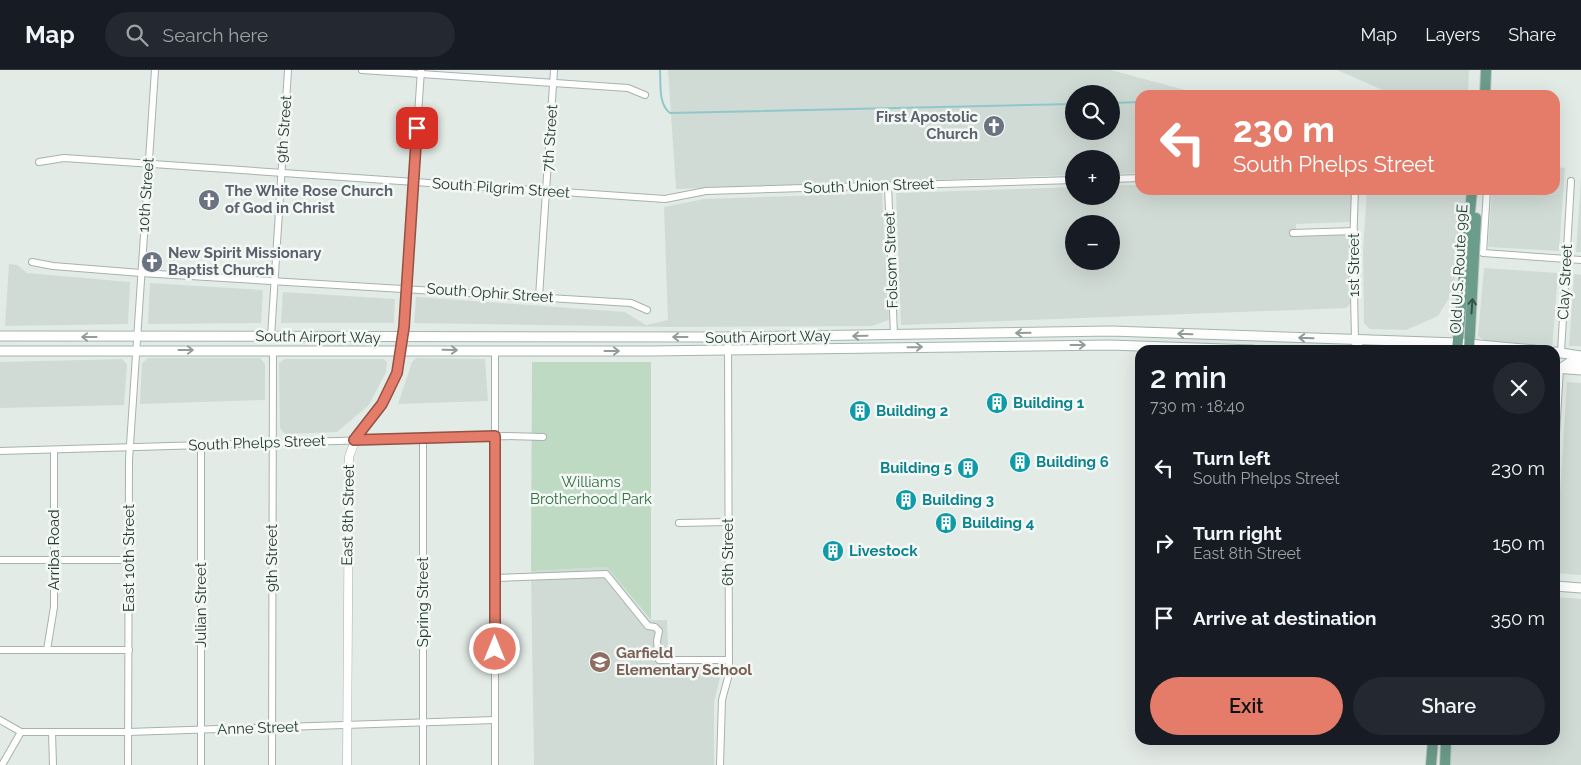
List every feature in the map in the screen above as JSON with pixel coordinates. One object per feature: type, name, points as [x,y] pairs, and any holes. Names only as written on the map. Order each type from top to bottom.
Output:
[{"type":"main road","points":[[1479,90],[1480,70]]},
{"type":"main road","points":[[1485,90],[1486,70]]},
{"type":"main road","points":[[1457,345],[1472,195]]},
{"type":"main road","name":"Old U.S. Route 99E","points":[[1469,345],[1479,195]]},
{"type":"main road","name":"South Airport Way","points":[[0,336],[728,337],[1111,331],[1440,345]]},
{"type":"main road","points":[[1355,340],[1358,345]]},
{"type":"main road","name":"South Airport Way","points":[[0,351],[273,352],[401,349],[495,351],[1135,346]]},
{"type":"main road","points":[[1560,354],[1581,356]]},
{"type":"main road","points":[[1560,368],[1567,364],[1581,362]]},
{"type":"main road","points":[[1560,369],[1581,370]]},
{"type":"main road","points":[[1560,586],[1581,588]]},
{"type":"main road","points":[[1431,765],[1433,745]]},
{"type":"main road","points":[[1445,765],[1446,745]]},
{"type":"main road","points":[[1449,765],[1450,745]]},
{"type":"street","name":"10th Street","points":[[137,351],[155,70]]},
{"type":"street","name":"9th Street","points":[[270,337],[288,70]]},
{"type":"street","points":[[362,70],[421,72],[628,88],[645,95]]},
{"type":"street","name":"7th Street","points":[[539,296],[554,70]]},
{"type":"street","name":"East 8th Street","points":[[347,765],[348,464],[354,440],[388,395],[397,373],[403,338],[421,72]]},
{"type":"street","name":"South Pilgrim Street","points":[[39,162],[64,158],[665,199]]},
{"type":"street","points":[[1120,179],[1135,178]]},
{"type":"street","name":"South Union Street","points":[[665,199],[706,191],[1065,180]]},
{"type":"street","name":"Clay Street","points":[[1558,345],[1571,181]]},
{"type":"street","name":"Folsom Street","points":[[888,185],[894,335]]},
{"type":"street","name":"1st Street","points":[[1355,195],[1355,340]]},
{"type":"street","points":[[1487,195],[1483,253],[1581,260]]},
{"type":"street","points":[[1293,232],[1354,231]]},
{"type":"street","name":"South Ophir Street","points":[[32,262],[53,266],[141,273],[630,303],[647,310]]},
{"type":"street","name":"6th Street","points":[[720,765],[722,700],[729,674],[728,337]]},
{"type":"street","name":"East 10th Street","points":[[128,765],[130,447],[137,351]]},
{"type":"street","points":[[495,351],[495,765]]},
{"type":"street","name":"9th Street","points":[[272,765],[273,352]]},
{"type":"street","name":"South Phelps Street","points":[[0,451],[495,436],[543,437]]},
{"type":"street","name":"Spring Street","points":[[423,439],[423,765]]},
{"type":"street","name":"Julian Street","points":[[201,445],[201,765]]},
{"type":"street","name":"Arriba Road","points":[[47,650],[54,607],[54,450]]},
{"type":"street","points":[[679,524],[728,522]]},
{"type":"street","points":[[0,560],[128,560]]},
{"type":"street","points":[[495,578],[606,574],[648,626],[655,627],[659,631],[657,642],[659,660],[729,660]]},
{"type":"street","points":[[0,650],[128,650]]},
{"type":"street","points":[[0,720],[21,732],[2,765]]},
{"type":"street","name":"Anne Street","points":[[21,732],[128,732],[495,720]]},
{"type":"street","points":[[52,732],[53,765]]},
{"type":"shaded area","points":[[668,70],[1111,70],[1185,90],[1135,90],[1135,173],[1120,174],[1120,150],[1065,150],[1065,175],[676,189]]},
{"type":"shaded area","points":[[1337,70],[1469,70],[1468,90],[1383,90]]},
{"type":"shaded area","points":[[1560,168],[1565,168],[1559,251],[1488,247],[1492,195],[1560,195]]},
{"type":"shaded area","points":[[1581,177],[1581,252],[1576,252]]},
{"type":"shaded area","points":[[1120,185],[1135,185],[1135,195],[1351,195],[1352,222],[1296,224],[1296,231],[1351,230],[1350,304],[1346,308],[901,325],[896,193],[1065,187],[1065,205],[1120,205]]},
{"type":"shaded area","points":[[882,193],[889,320],[872,326],[669,327],[414,323],[416,297],[625,312],[646,325],[668,320],[664,207],[704,199]]},
{"type":"shaded area","points":[[1367,195],[1470,195],[1466,241],[1459,241],[1454,290],[1438,316],[1406,330],[1370,329],[1364,323],[1363,250]]},
{"type":"shaded area","points":[[9,264],[17,265],[27,273],[130,282],[128,324],[5,326]]},
{"type":"shaded area","points":[[1484,268],[1558,273],[1552,345],[1492,345],[1478,336]]},
{"type":"shaded area","points":[[1574,274],[1581,275],[1581,346],[1569,346]]},
{"type":"shaded area","points":[[150,283],[263,290],[261,323],[148,324]]},
{"type":"shaded area","points":[[283,292],[395,299],[394,323],[281,323]]},
{"type":"shaded area","points":[[148,358],[260,358],[265,364],[265,400],[140,404],[142,363]]},
{"type":"shaded area","points":[[416,358],[485,359],[488,401],[398,404],[412,362]]},
{"type":"shaded area","points":[[122,359],[127,364],[124,405],[0,408],[0,362]]},
{"type":"shaded area","points":[[285,359],[383,359],[387,362],[386,372],[369,405],[337,432],[285,434],[280,428],[279,363]]},
{"type":"shaded area","points":[[1567,382],[1581,383],[1581,575],[1560,573],[1560,493]]},
{"type":"shaded area","name":"Garfield Elementary School","points":[[607,567],[650,620],[667,620],[669,669],[722,669],[714,702],[714,765],[534,765],[531,571]]},
{"type":"shaded area","points":[[1560,597],[1581,599],[1581,765],[1448,765],[1450,745],[1560,745]]},
{"type":"green space","name":"Williams Brotherhood Park","points":[[532,362],[651,362],[651,620],[607,567],[531,571]]},
{"type":"waterway","points":[[660,70],[662,99],[670,113],[1065,104]]},
{"type":"waterway","points":[[1120,103],[1135,102]]},
{"type":"place","name":"First Apostolic Church","points":[[994,126]]},
{"type":"place","name":"The White Rose Church of God in Christ","points":[[209,200]]},
{"type":"place","name":"New Spirit Missionary Baptist Church","points":[[152,262]]},
{"type":"place","name":"Building 1","points":[[997,403]]},
{"type":"place","name":"Building 2","points":[[860,411]]},
{"type":"place","name":"Building 6","points":[[1020,462]]},
{"type":"place","name":"Building 5","points":[[968,468]]},
{"type":"place","name":"Building 3","points":[[906,500]]},
{"type":"place","name":"Building 4","points":[[946,523]]},
{"type":"place","name":"Livestock","points":[[833,551]]},
{"type":"place","name":"Garfield Elementary School","points":[[600,662]]},
{"type":"route","points":[[417,128],[404,327],[400,360],[388,395],[354,440],[495,436],[495,649]]}]
